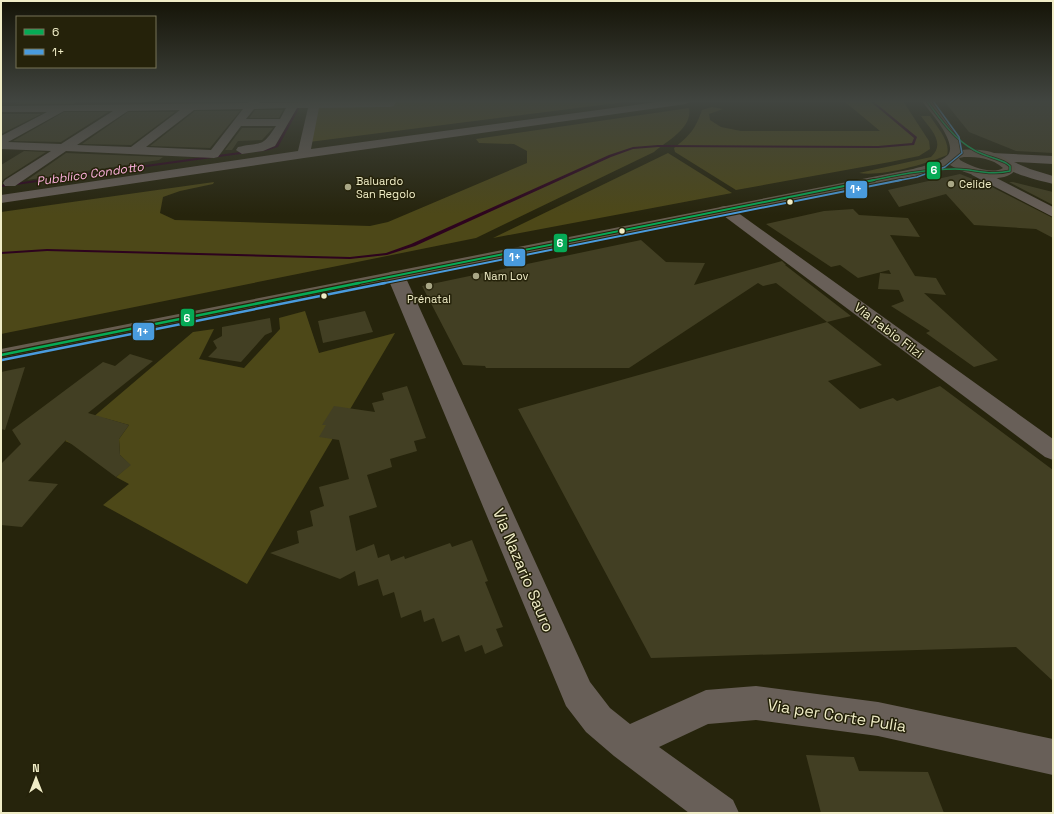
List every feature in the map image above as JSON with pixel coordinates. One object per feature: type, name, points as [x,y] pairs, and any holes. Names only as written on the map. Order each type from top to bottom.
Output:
[{"type":"main road","points":[[955,139],[957,152],[954,156],[954,162],[973,171]]},
{"type":"main road","points":[[959,139],[972,149],[991,156],[1006,169]]},
{"type":"main road","points":[[915,172],[943,163],[954,156],[965,153],[991,156]]},
{"type":"main road","points":[[1,355],[915,172],[948,169],[973,171],[1006,169]]},
{"type":"street","points":[[6,183],[78,139]]},
{"type":"street","points":[[135,150],[150,139]]},
{"type":"street","points":[[214,154],[226,139]]},
{"type":"street","points":[[143,164],[267,146],[273,139]]},
{"type":"street","points":[[304,139],[304,154]]},
{"type":"street","points":[[1,199],[412,139]]},
{"type":"street","points":[[1,145],[214,154]]},
{"type":"street","points":[[991,156],[1053,160]]},
{"type":"street","points":[[1006,169],[1048,179]]},
{"type":"street","points":[[973,171],[1053,213]]},
{"type":"street","points":[[6,183],[42,178]]},
{"type":"street","name":"Via Fabio Filzi","points":[[725,210],[1053,451]]},
{"type":"street","name":"Via Nazario Sauro","points":[[396,276],[578,694],[598,720],[626,744],[720,813]]},
{"type":"street","name":"Via per Corte Pulia","points":[[626,744],[706,706],[756,703],[878,719],[1053,757]]},
{"type":"shaded area","points":[[310,139],[333,139],[309,142]]},
{"type":"shaded area","points":[[476,139],[672,139],[654,152],[476,238],[1,334],[1,212],[214,182],[213,184],[180,191],[163,197],[160,213],[175,220],[370,226],[388,222],[527,163],[527,151],[514,144],[479,143]]},
{"type":"shaded area","points":[[684,139],[928,139],[930,149],[919,156],[736,190],[675,152],[674,148]]},
{"type":"shaded area","points":[[936,139],[944,139],[948,150],[947,155],[903,169],[868,174],[859,173],[931,157],[937,147]]},
{"type":"shaded area","points":[[668,153],[732,193],[493,238]]},
{"type":"shaded area","points":[[305,311],[319,353],[395,333],[247,584],[103,505],[129,484],[116,477],[130,465],[120,455],[119,439],[129,425],[104,418],[72,444],[65,441],[193,332],[214,329],[199,359],[244,368],[280,329],[279,318]]},
{"type":"building","points":[[17,139],[66,139],[61,142],[13,141]]},
{"type":"building","points":[[89,139],[139,139],[131,145],[82,144]]},
{"type":"building","points":[[159,139],[217,139],[210,148],[150,146]]},
{"type":"building","points":[[234,139],[263,139],[238,141],[232,150],[225,150]]},
{"type":"building","points":[[986,139],[1053,139],[1053,153],[1016,151]]},
{"type":"building","points":[[24,151],[46,152],[4,179],[1,183],[1,165]]},
{"type":"building","points":[[66,153],[163,157],[159,160],[27,180]]},
{"type":"building","points":[[960,174],[988,185],[1053,218],[1053,238],[1036,229],[974,225],[946,194],[899,207],[888,190]]},
{"type":"building","points":[[1009,182],[1053,192],[1053,205]]},
{"type":"building","points":[[853,209],[859,215],[908,218],[920,237],[890,235],[915,276],[936,278],[946,295],[924,293],[998,360],[974,367],[926,333],[930,331],[891,306],[904,301],[899,290],[878,289],[880,273],[891,274],[889,270],[858,278],[840,265],[831,267],[766,224],[824,211]]},
{"type":"building","points":[[641,240],[666,262],[705,263],[694,285],[782,261],[785,265],[851,316],[827,322],[776,283],[763,286],[758,283],[629,368],[486,368],[485,366],[463,365],[422,286]]},
{"type":"building","points":[[365,311],[373,332],[323,343],[318,321]]},
{"type":"building","points":[[270,318],[272,332],[265,335],[241,362],[208,357],[217,348],[213,341],[222,336],[222,327]]},
{"type":"building","points":[[827,322],[882,365],[828,381],[860,409],[893,398],[897,401],[940,386],[1053,470],[1053,681],[1016,647],[651,658],[518,409]]},
{"type":"building","points":[[130,354],[153,361],[88,413],[129,425],[119,439],[120,455],[131,465],[116,477],[66,440],[28,481],[58,484],[22,527],[1,525],[1,464],[21,444],[12,430],[103,362],[115,366]]},
{"type":"building","points":[[25,367],[5,430],[1,429],[1,372]]},
{"type":"building","points":[[407,386],[426,438],[414,441],[417,451],[390,459],[392,467],[367,475],[377,507],[349,516],[356,551],[374,544],[378,558],[389,554],[391,561],[404,556],[405,559],[450,543],[452,547],[472,540],[488,581],[485,582],[503,627],[496,629],[503,646],[485,654],[482,645],[465,652],[459,635],[442,642],[434,618],[424,622],[421,610],[401,618],[394,592],[383,596],[378,579],[358,586],[355,571],[340,579],[270,553],[299,543],[297,531],[313,526],[310,511],[324,506],[319,487],[349,479],[339,440],[319,437],[326,425],[322,425],[334,406],[375,412],[372,403],[384,400],[382,393]]},
{"type":"building","points":[[806,755],[854,757],[859,771],[928,772],[944,813],[821,813]]},
{"type":"waterway","name":"Pubblico Condotto","points":[[258,151],[277,146],[281,139]]},
{"type":"waterway","points":[[1,253],[47,250],[350,258],[387,254],[413,245],[610,156],[633,148],[658,146],[878,147],[913,144],[916,139]]},
{"type":"waterway","name":"Pubblico Condotto","points":[[1,186],[247,152]]},
{"type":"transit line","name":"6","points":[[1,355],[915,172],[956,169],[998,174],[1010,171],[1010,166],[1006,163],[974,150],[959,139]]},
{"type":"transit line","name":"1+","points":[[2,360],[917,177],[945,167],[962,153],[959,139]]},
{"type":"place","name":"Celide","points":[[951,184]]},
{"type":"place","name":"Baluardo San Regolo","points":[[348,187]]},
{"type":"place","name":"Nam Lov","points":[[476,276]]},
{"type":"place","name":"Prénatal","points":[[429,286]]}]
